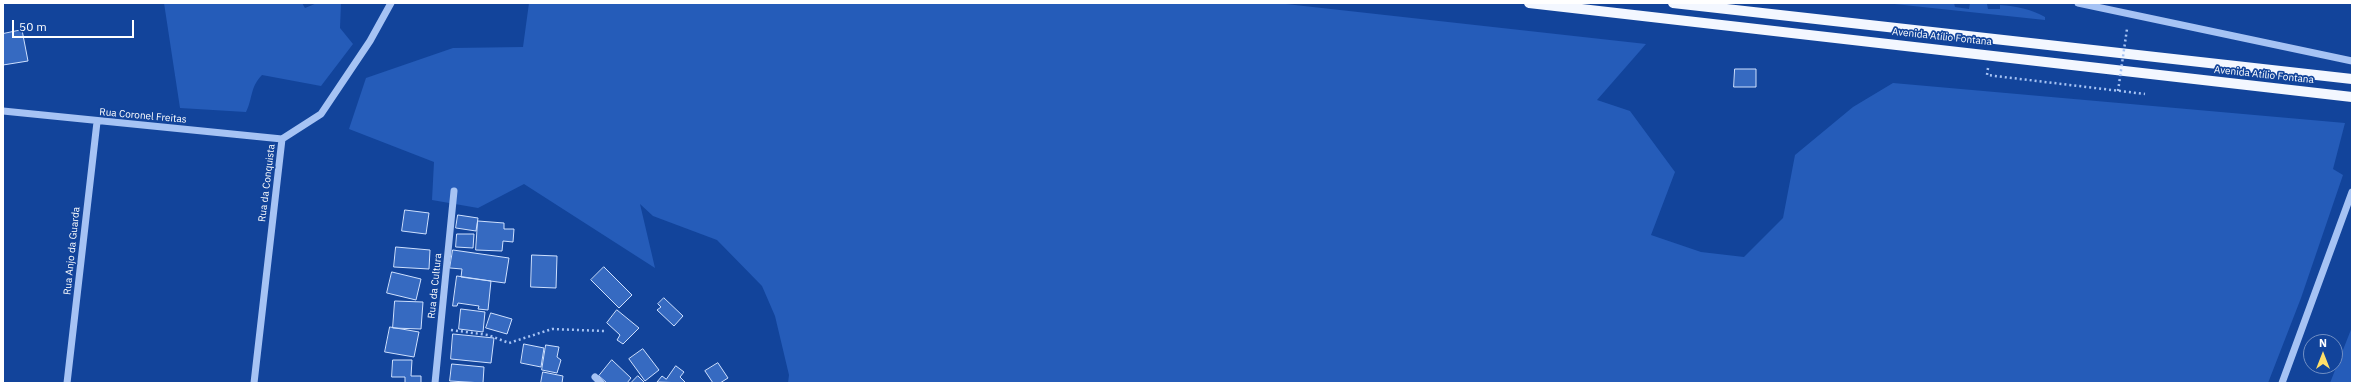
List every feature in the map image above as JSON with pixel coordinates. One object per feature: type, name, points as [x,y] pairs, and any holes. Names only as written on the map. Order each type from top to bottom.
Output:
[{"type":"main road","name":"Avenida Atílio Fontana","points":[[1530,3],[2352,97]]},
{"type":"main road","name":"Avenida Atílio Fontana","points":[[1673,3],[2352,79]]},
{"type":"street","name":"Rua da Conquista","points":[[254,383],[282,139],[321,114],[370,41],[391,3]]},
{"type":"street","points":[[2078,3],[2352,61]]},
{"type":"street","name":"Rua Coronel Freitas","points":[[3,111],[97,122],[282,139]]},
{"type":"street","name":"Rua Anjo da Guarda","points":[[67,383],[97,122]]},
{"type":"street","name":"Rua da Cultura","points":[[435,383],[454,192]]},
{"type":"street","points":[[2282,383],[2352,192]]},
{"type":"street","points":[[595,377],[601,383]]},
{"type":"path","points":[[2118,91],[2126,29]]},
{"type":"path","points":[[1987,75],[2145,94]]},
{"type":"path","points":[[440,328],[488,335],[509,343],[552,329],[604,331]]},
{"type":"shaded area","points":[[164,3],[302,3],[305,8],[317,3],[341,3],[340,28],[353,44],[321,86],[262,75],[255,84],[246,112],[180,108]]},
{"type":"shaded area","points":[[529,3],[1277,3],[1646,44],[1597,100],[1630,111],[1675,172],[1651,235],[1701,252],[1744,257],[1783,218],[1795,155],[1853,107],[1893,83],[2345,123],[2333,169],[2343,175],[2301,298],[2268,383],[788,383],[789,375],[775,316],[762,286],[717,240],[653,216],[640,204],[655,268],[524,184],[478,208],[432,200],[434,162],[349,129],[366,78],[453,48],[523,47]]},
{"type":"shaded area","points":[[1885,3],[1954,3],[1955,7],[1969,9],[1970,3],[1987,4],[1988,9],[2000,9],[2000,5],[2006,5],[2023,8],[2034,12],[2045,17],[2045,20]]},
{"type":"shaded area","points":[[2352,327],[2352,383],[2330,383],[2334,374],[2343,374],[2343,350]]},
{"type":"building","points":[[22,30],[28,61],[3,65],[3,34]]},
{"type":"building","points":[[1735,69],[1756,69],[1756,87],[1734,87]]},
{"type":"building","points":[[405,210],[429,213],[426,234],[402,231]]},
{"type":"building","points":[[458,215],[478,218],[476,231],[456,228]]},
{"type":"building","points":[[478,221],[504,223],[504,229],[514,229],[513,242],[503,241],[502,251],[476,250]]},
{"type":"building","points":[[457,234],[474,234],[473,248],[456,247]]},
{"type":"building","points":[[396,247],[430,250],[429,269],[394,267]]},
{"type":"building","points":[[453,250],[509,258],[505,283],[461,277],[462,269],[450,268]]},
{"type":"building","points":[[532,255],[557,256],[556,288],[531,287]]},
{"type":"building","points":[[604,267],[632,295],[619,308],[591,280]]},
{"type":"building","points":[[392,272],[421,279],[416,300],[387,293]]},
{"type":"building","points":[[457,276],[491,281],[488,310],[478,309],[479,306],[458,303],[457,306],[453,306]]},
{"type":"building","points":[[664,298],[683,316],[674,326],[657,310],[661,307],[658,304]]},
{"type":"building","points":[[395,301],[423,302],[421,329],[393,328]]},
{"type":"building","points":[[461,309],[485,312],[483,332],[459,329]]},
{"type":"building","points":[[617,310],[639,328],[623,344],[617,340],[620,335],[607,323]]},
{"type":"building","points":[[491,313],[512,319],[507,334],[486,328]]},
{"type":"building","points":[[390,327],[419,332],[414,357],[385,352]]},
{"type":"building","points":[[453,334],[494,338],[491,363],[451,359]]},
{"type":"building","points":[[524,344],[544,348],[541,367],[521,363]]},
{"type":"building","points":[[546,345],[559,347],[557,357],[561,360],[557,373],[542,370]]},
{"type":"building","points":[[643,349],[659,370],[645,381],[629,359]]},
{"type":"building","points":[[393,360],[412,360],[411,376],[421,376],[421,383],[405,383],[405,377],[392,377]]},
{"type":"building","points":[[612,360],[631,378],[627,383],[607,383],[599,376]]},
{"type":"building","points":[[718,363],[728,378],[720,383],[713,383],[705,371]]},
{"type":"building","points":[[452,364],[484,367],[483,383],[450,381]]},
{"type":"building","points":[[676,366],[684,372],[680,377],[686,383],[657,382],[662,376],[666,379]]},
{"type":"building","points":[[543,372],[563,376],[562,383],[541,383]]},
{"type":"building","points":[[638,376],[645,383],[631,383]]}]
